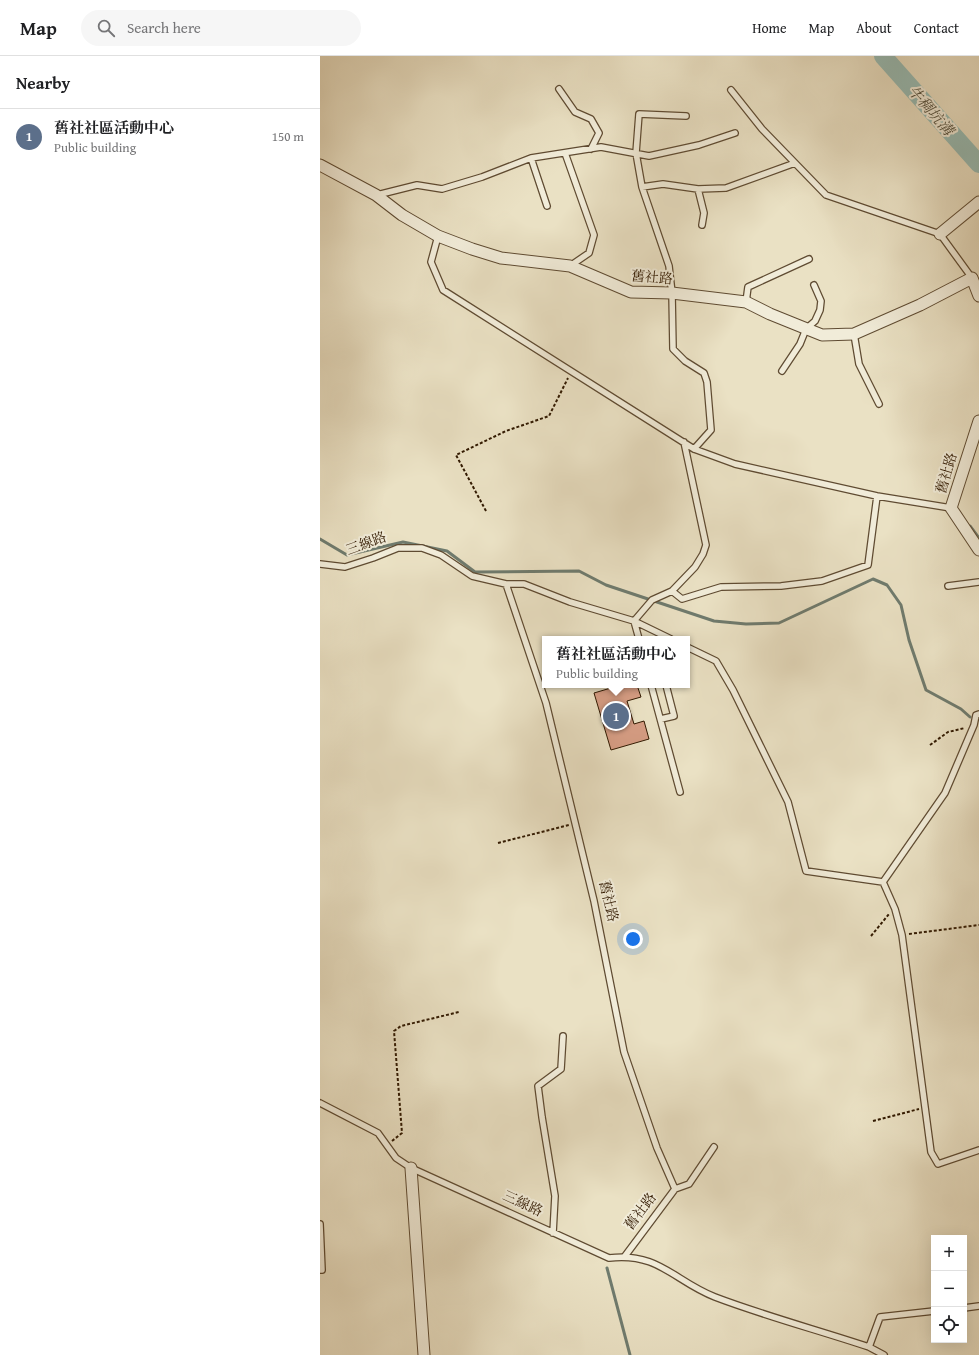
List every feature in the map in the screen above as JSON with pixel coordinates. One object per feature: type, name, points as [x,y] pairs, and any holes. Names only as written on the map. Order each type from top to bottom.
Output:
[{"type":"street","name":"舊社路","points":[[320,165],[376,195],[402,215],[438,236],[501,258],[570,266],[631,292],[672,293],[746,302],[822,335],[854,334],[914,308],[972,278]]},
{"type":"street","points":[[940,234],[979,202]]},
{"type":"street","points":[[972,278],[979,296]]},
{"type":"street","name":"舊社路","points":[[979,421],[951,508],[979,550]]},
{"type":"street","points":[[411,1168],[424,1355]]},
{"type":"lane","points":[[559,89],[576,112],[591,119],[599,133],[591,149]]},
{"type":"lane","points":[[731,90],[762,129],[826,195],[940,234],[956,253],[972,278]]},
{"type":"lane","points":[[686,116],[639,114],[636,153],[642,187],[669,266],[672,293],[672,349],[685,361],[704,374],[707,382],[711,430],[694,449]]},
{"type":"lane","points":[[376,195],[417,185],[442,189],[530,158],[601,147],[649,156],[699,145],[735,133]]},
{"type":"lane","points":[[564,153],[594,235],[589,253],[570,266]]},
{"type":"lane","points":[[530,158],[547,206]]},
{"type":"lane","points":[[642,187],[663,184],[698,189],[726,188],[795,162]]},
{"type":"lane","points":[[698,189],[704,213],[702,225]]},
{"type":"lane","points":[[438,236],[431,262],[443,290],[694,449],[735,464],[877,496],[951,508]]},
{"type":"lane","points":[[746,302],[748,287],[809,259]]},
{"type":"lane","points":[[782,371],[800,344],[806,329],[815,321],[820,310],[821,301],[814,284]]},
{"type":"lane","points":[[854,334],[859,364],[879,404]]},
{"type":"lane","points":[[634,621],[652,600],[672,591],[695,567],[703,554],[706,545],[684,442]]},
{"type":"lane","points":[[672,591],[682,599],[721,587],[781,586],[822,581],[868,565],[877,496]]},
{"type":"lane","name":"三線路","points":[[320,564],[344,567],[398,548],[422,548],[441,555],[472,576],[506,584]]},
{"type":"lane","points":[[948,586],[979,582]]},
{"type":"lane","points":[[506,584],[524,584],[570,602],[634,621],[665,636]]},
{"type":"lane","name":"舊社路","points":[[506,584],[546,703],[594,901],[624,1052],[657,1148],[675,1190],[625,1256]]},
{"type":"lane","points":[[634,621],[640,636]]},
{"type":"lane","points":[[690,648],[716,661],[733,690],[788,802],[806,871],[883,882]]},
{"type":"lane","points":[[653,688],[680,792]]},
{"type":"lane","points":[[661,719],[674,716],[667,688]]},
{"type":"lane","points":[[883,882],[945,793],[974,726],[976,715],[979,714]]},
{"type":"lane","points":[[883,882],[895,909],[902,934],[931,1152],[938,1164],[979,1150]]},
{"type":"lane","points":[[553,1233],[555,1196],[538,1086],[561,1069],[563,1036]]},
{"type":"lane","name":"三線路","points":[[320,1103],[378,1133],[396,1158],[411,1168],[553,1233],[609,1258],[625,1256],[653,1262],[714,1296],[869,1346],[884,1355]]},
{"type":"lane","points":[[675,1190],[689,1184],[714,1147]]},
{"type":"lane","points":[[320,1224],[322,1270],[320,1270]]},
{"type":"lane","points":[[967,1308],[979,1306]]},
{"type":"lane","points":[[869,1346],[880,1318],[931,1311]]},
{"type":"path","points":[[486,511],[456,454],[506,431],[549,416],[572,371]]},
{"type":"path","points":[[930,745],[948,732],[974,726]]},
{"type":"path","points":[[498,843],[574,823]]},
{"type":"path","points":[[871,936],[895,909]]},
{"type":"path","points":[[902,934],[979,925]]},
{"type":"path","points":[[387,1145],[402,1133],[394,1031],[401,1026],[459,1012]]},
{"type":"path","points":[[873,1121],[926,1108]]},
{"type":"building","points":[[611,688],[638,688],[641,697],[627,701],[634,724],[644,721],[649,739],[611,750],[594,693]]},
{"type":"waterway","name":"牛稠坑溝","points":[[883,56],[979,164]]},
{"type":"waterway","points":[[970,526],[979,538]]},
{"type":"waterway","points":[[320,539],[347,555],[403,542],[447,551],[475,572],[579,571],[606,585],[714,621],[746,624],[779,623],[873,579],[887,585],[901,605],[909,640],[926,690],[961,709],[970,717]]},
{"type":"waterway","points":[[607,1268],[630,1355]]},
{"type":"place","name":"舊社社區活動中心","points":[[616,716]]}]
